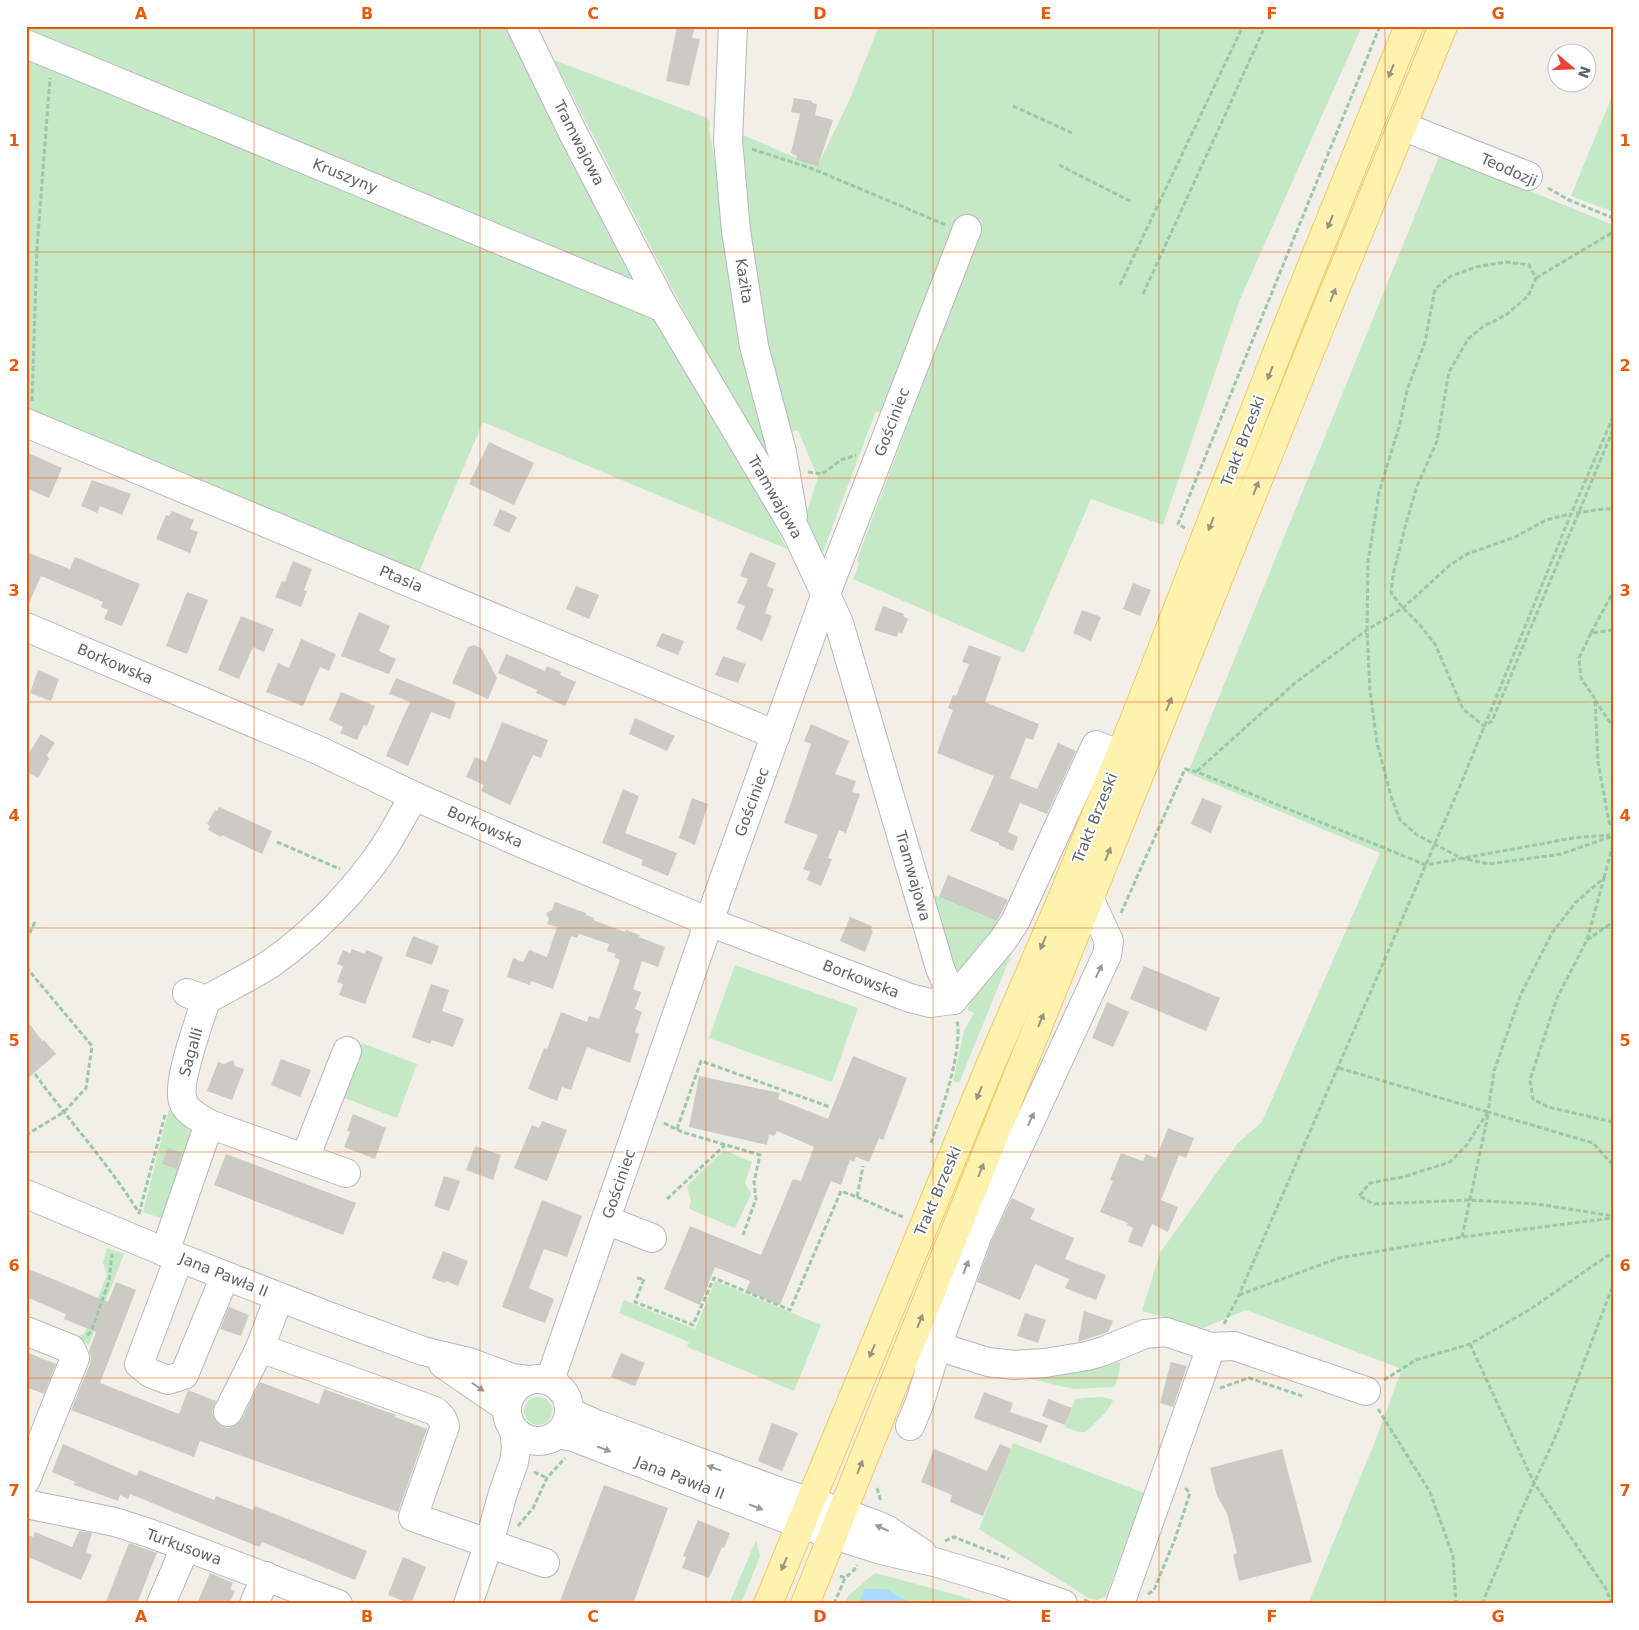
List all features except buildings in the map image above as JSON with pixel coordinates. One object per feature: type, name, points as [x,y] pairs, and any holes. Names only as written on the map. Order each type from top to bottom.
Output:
[{"type":"main road","name":"Trakt Brzeski","points":[[768,1604],[990,1066],[1062,899],[1288,325],[1410,26]]},
{"type":"main road","name":"Trakt Brzeski","points":[[805,1604],[1443,26]]},
{"type":"street","name":"Tramwajowa","points":[[521,26],[664,308],[796,531],[839,624],[940,968],[953,1000]]},
{"type":"street","name":"Kazita","points":[[733,26],[728,140],[736,231],[754,346],[786,469],[796,531]]},
{"type":"street","name":"Kruszyny","points":[[26,44],[664,308]]},
{"type":"street","name":"Teodozji","points":[[1402,126],[1528,176]]},
{"type":"street","name":"Gościniec","points":[[539,1380],[606,1220],[709,922],[957,227]]},
{"type":"street","name":"Ptasia","points":[[29,424],[776,734]]},
{"type":"street","name":"Borkowska","points":[[26,627],[318,750],[414,796],[709,922],[910,998],[930,1003],[953,1000]]},
{"type":"street","points":[[953,1000],[1003,940],[1015,922],[1096,746],[1120,755]]},
{"type":"street","name":"Sagalli","points":[[346,1173],[209,1124],[190,1112],[182,1101],[182,1082],[197,996],[270,964],[327,916],[356,884],[384,847],[414,796]]},
{"type":"street","points":[[910,1426],[978,1234],[1107,955],[1109,941],[1090,900]]},
{"type":"street","points":[[305,1158],[347,1051]]},
{"type":"street","points":[[209,1124],[139,1364],[150,1373],[168,1380],[184,1375],[225,1276]]},
{"type":"street","name":"Jana Pawła II","points":[[26,1194],[225,1276],[423,1351],[469,1362],[512,1378],[539,1380]]},
{"type":"street","points":[[606,1220],[652,1238]]},
{"type":"street","points":[[228,1412],[260,1348],[279,1297]]},
{"type":"street","points":[[26,1331],[71,1350],[75,1358],[26,1480]]},
{"type":"street","points":[[895,1382],[925,1352],[937,1346],[988,1362],[1014,1365],[1045,1363],[1088,1356],[1145,1334],[1166,1332],[1211,1347],[1234,1346],[1366,1391]]},
{"type":"street","points":[[1121,1600],[1211,1347]]},
{"type":"street","points":[[260,1348],[435,1412],[442,1418],[445,1426],[413,1517],[545,1563]]},
{"type":"street","name":"Jana Pawła II","points":[[423,1351],[480,1388],[510,1419]]},
{"type":"street","points":[[468,1604],[496,1545],[537,1454],[559,1429],[569,1401],[560,1387],[539,1380],[518,1386],[510,1396],[510,1419],[516,1448],[514,1462],[503,1493],[496,1545]]},
{"type":"street","points":[[510,1419],[523,1437],[532,1440],[559,1429]]},
{"type":"street","name":"Jana Pawła II","points":[[559,1429],[605,1427],[805,1513]]},
{"type":"street","name":"Jana Pawła II","points":[[559,1429],[588,1443],[805,1513]]},
{"type":"street","name":"Turkusowa","points":[[26,1504],[115,1522],[338,1604]]},
{"type":"street","points":[[805,1513],[838,1523],[881,1550],[938,1563],[1033,1592],[1063,1604]]},
{"type":"street","points":[[161,1604],[185,1548]]},
{"type":"street","points":[[254,1604],[266,1576]]},
{"type":"path","points":[[1120,284],[1243,26]]},
{"type":"path","points":[[1143,294],[1265,26]]},
{"type":"path","points":[[1204,541],[1178,524],[1380,26]]},
{"type":"path","points":[[29,424],[36,248],[52,55]]},
{"type":"path","points":[[1013,106],[1072,133]]},
{"type":"path","points":[[728,140],[813,169],[957,227]]},
{"type":"path","points":[[1059,165],[1132,202]]},
{"type":"path","name":"Teodozji","points":[[1528,176],[1569,200],[1613,218]]},
{"type":"path","points":[[1484,726],[1463,709],[1435,644],[1391,594],[1393,575],[1405,527],[1417,486],[1437,441],[1449,372],[1468,339],[1484,326],[1506,315],[1528,296],[1536,278],[1613,232]]},
{"type":"path","points":[[1536,278],[1529,264],[1506,262],[1476,267],[1451,276],[1435,289],[1425,342],[1407,390],[1399,428],[1378,492],[1368,562],[1367,630],[1370,691],[1377,743],[1391,796],[1400,820],[1417,835],[1460,858],[1489,864],[1561,854],[1613,835]]},
{"type":"path","points":[[1211,1347],[1239,1294],[1339,1068],[1435,844],[1613,417]]},
{"type":"path","points":[[1484,726],[1492,721],[1613,430]]},
{"type":"path","points":[[786,469],[822,474],[841,460],[863,452]]},
{"type":"path","points":[[1197,772],[1295,683],[1367,630],[1403,608],[1450,565],[1466,554],[1515,537],[1546,520],[1577,513],[1613,509]]},
{"type":"path","points":[[1613,592],[1579,658],[1581,678],[1613,727]]},
{"type":"path","points":[[1591,633],[1613,630]]},
{"type":"path","points":[[1595,700],[1598,762],[1609,822],[1613,829]]},
{"type":"path","points":[[1109,941],[1185,769],[1197,772],[1426,865],[1573,838],[1613,835]]},
{"type":"path","points":[[277,842],[348,872]]},
{"type":"path","points":[[1613,844],[1587,940],[1557,998],[1530,1080],[1533,1099],[1548,1107],[1613,1122]]},
{"type":"path","points":[[1462,1237],[1488,1112],[1494,1071],[1526,986],[1552,933],[1576,902],[1604,878]]},
{"type":"path","points":[[26,940],[36,920]]},
{"type":"path","points":[[1587,940],[1613,922]]},
{"type":"path","points":[[26,967],[92,1046],[86,1088],[64,1112],[26,1135]]},
{"type":"path","points":[[677,1129],[701,1061],[830,1107]]},
{"type":"path","points":[[1339,1068],[1593,1143],[1613,1165]]},
{"type":"path","points":[[35,1074],[122,1186],[139,1214]]},
{"type":"path","points":[[1488,1112],[1466,1146],[1450,1162],[1403,1177],[1370,1183],[1359,1196],[1374,1204],[1469,1200],[1537,1204],[1613,1217]]},
{"type":"path","points":[[659,1121],[677,1129],[760,1155],[754,1182],[756,1200],[743,1235]]},
{"type":"path","points":[[667,1199],[725,1144]]},
{"type":"path","points":[[858,1198],[863,1166]]},
{"type":"path","points":[[637,1278],[644,1279],[635,1302],[693,1325],[714,1278],[790,1310],[841,1191],[908,1220]]},
{"type":"path","points":[[1239,1294],[1339,1258],[1462,1237],[1613,1217]]},
{"type":"path","points":[[71,1350],[90,1332],[109,1281],[112,1246]]},
{"type":"path","points":[[1456,1604],[1453,1556],[1430,1492],[1366,1391],[1416,1360],[1470,1344],[1529,1310],[1613,1252]]},
{"type":"path","points":[[1482,1604],[1558,1430],[1613,1285]]},
{"type":"path","points":[[1470,1344],[1534,1483],[1606,1589],[1612,1604]]},
{"type":"path","points":[[1216,1389],[1249,1378],[1304,1396]]},
{"type":"path","points":[[496,1545],[533,1508],[547,1478],[570,1453],[583,1454],[588,1443]]},
{"type":"path","points":[[1121,1600],[1136,1601],[1154,1590],[1175,1539],[1190,1493],[1182,1484]]},
{"type":"path","points":[[877,1487],[882,1505]]},
{"type":"path","points":[[834,1604],[845,1578]]},
{"type":"green space","points":[[26,26],[507,26],[635,276],[632,282],[26,35]]},
{"type":"green space","points":[[879,26],[1362,26],[1240,299],[1163,525],[1091,499],[1024,653],[853,579],[859,564],[857,560],[979,234],[881,413],[876,411],[821,557],[805,517],[818,478],[798,430],[783,435],[768,367],[733,132],[818,165],[849,101]]},
{"type":"green space","points":[[26,58],[656,319],[750,475],[787,549],[483,422],[419,572],[26,409]]},
{"type":"green space","points":[[554,60],[707,118],[710,122],[709,128],[750,363],[773,461],[765,468]]},
{"type":"green space","points":[[1613,94],[1613,212],[1571,196]]},
{"type":"green space","points":[[1440,154],[1613,225],[1613,1604],[1308,1604],[1376,1439],[1402,1369],[1246,1310],[1203,1328],[1142,1311],[1160,1253],[1237,1144],[1262,1122],[1380,853],[1188,773]]},
{"type":"green space","points":[[929,893],[999,922],[986,953],[952,978]]},
{"type":"green space","points":[[1021,931],[959,1083],[953,1081],[964,1031],[974,1013],[967,1010],[978,982]]},
{"type":"green space","points":[[735,965],[858,1008],[832,1082],[709,1038]]},
{"type":"green space","points":[[362,1043],[417,1064],[397,1118],[342,1097]]},
{"type":"green space","points":[[169,1109],[184,1118],[190,1128],[194,1142],[166,1220],[143,1212]]},
{"type":"green space","points":[[724,1150],[752,1162],[745,1183],[751,1194],[735,1228],[689,1209],[691,1201],[687,1186]]},
{"type":"green space","points":[[107,1248],[124,1254],[89,1344],[74,1338],[85,1333],[107,1274],[103,1263]]},
{"type":"green space","points":[[715,1281],[821,1325],[794,1391],[687,1347],[689,1342],[619,1313],[624,1300],[695,1329]]},
{"type":"green space","points":[[1120,1362],[1119,1374],[1115,1386],[1112,1387],[1074,1389],[1013,1375]]},
{"type":"green space","points":[[538,1397],[548,1401],[552,1411],[548,1421],[538,1425],[528,1421],[524,1411],[528,1401]]},
{"type":"green space","points":[[1101,1397],[1113,1401],[1106,1412],[1086,1432],[1079,1432],[1065,1427],[1075,1399]]},
{"type":"green space","points":[[1013,1443],[1144,1493],[1106,1596],[1097,1600],[1089,1598],[979,1529]]},
{"type":"green space","points":[[756,1540],[760,1556],[741,1604],[729,1604]]},
{"type":"green space","points":[[875,1573],[961,1596],[981,1604],[913,1604],[887,1589],[865,1589],[859,1604],[845,1604],[848,1596]]},
{"type":"water","points":[[864,1589],[887,1589],[913,1604],[859,1604]]}]
